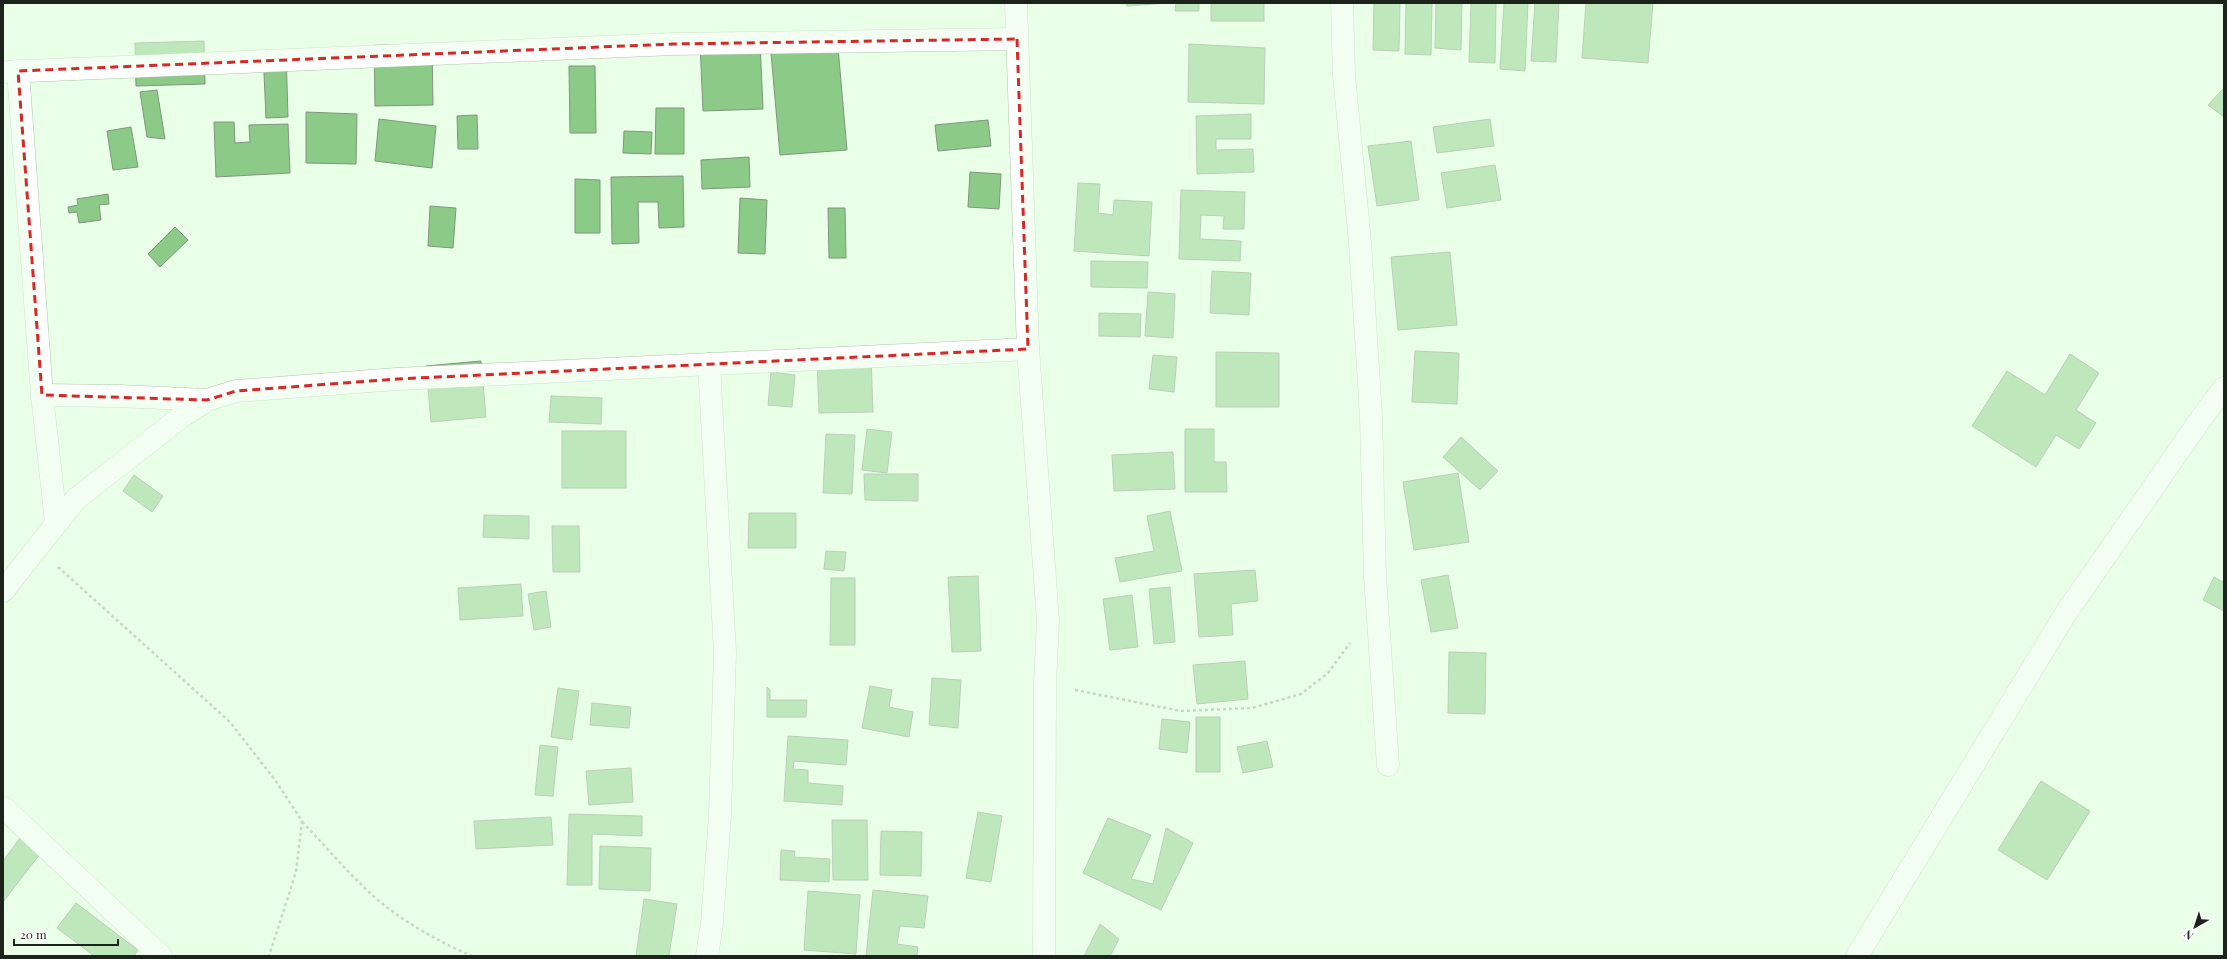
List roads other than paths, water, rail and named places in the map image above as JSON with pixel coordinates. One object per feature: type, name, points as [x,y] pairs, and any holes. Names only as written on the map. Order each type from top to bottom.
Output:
[{"type":"street","points":[[1016,3],[1028,349],[1048,620],[1045,684],[1044,956]]},
{"type":"street","points":[[1342,3],[1344,75],[1360,242],[1371,416],[1375,576],[1388,765]]},
{"type":"street","points":[[56,522],[10,71],[673,44],[1017,39]]},
{"type":"street","points":[[3,591],[56,522],[76,499],[181,417],[207,400],[236,392],[397,379],[1028,349]]},
{"type":"street","points":[[707,956],[712,923],[720,815],[725,654],[708,364]]},
{"type":"street","points":[[1857,956],[2066,613],[2224,388]]},
{"type":"street","points":[[42,395],[119,396],[207,400]]},
{"type":"street","points":[[3,807],[161,956]]}]
